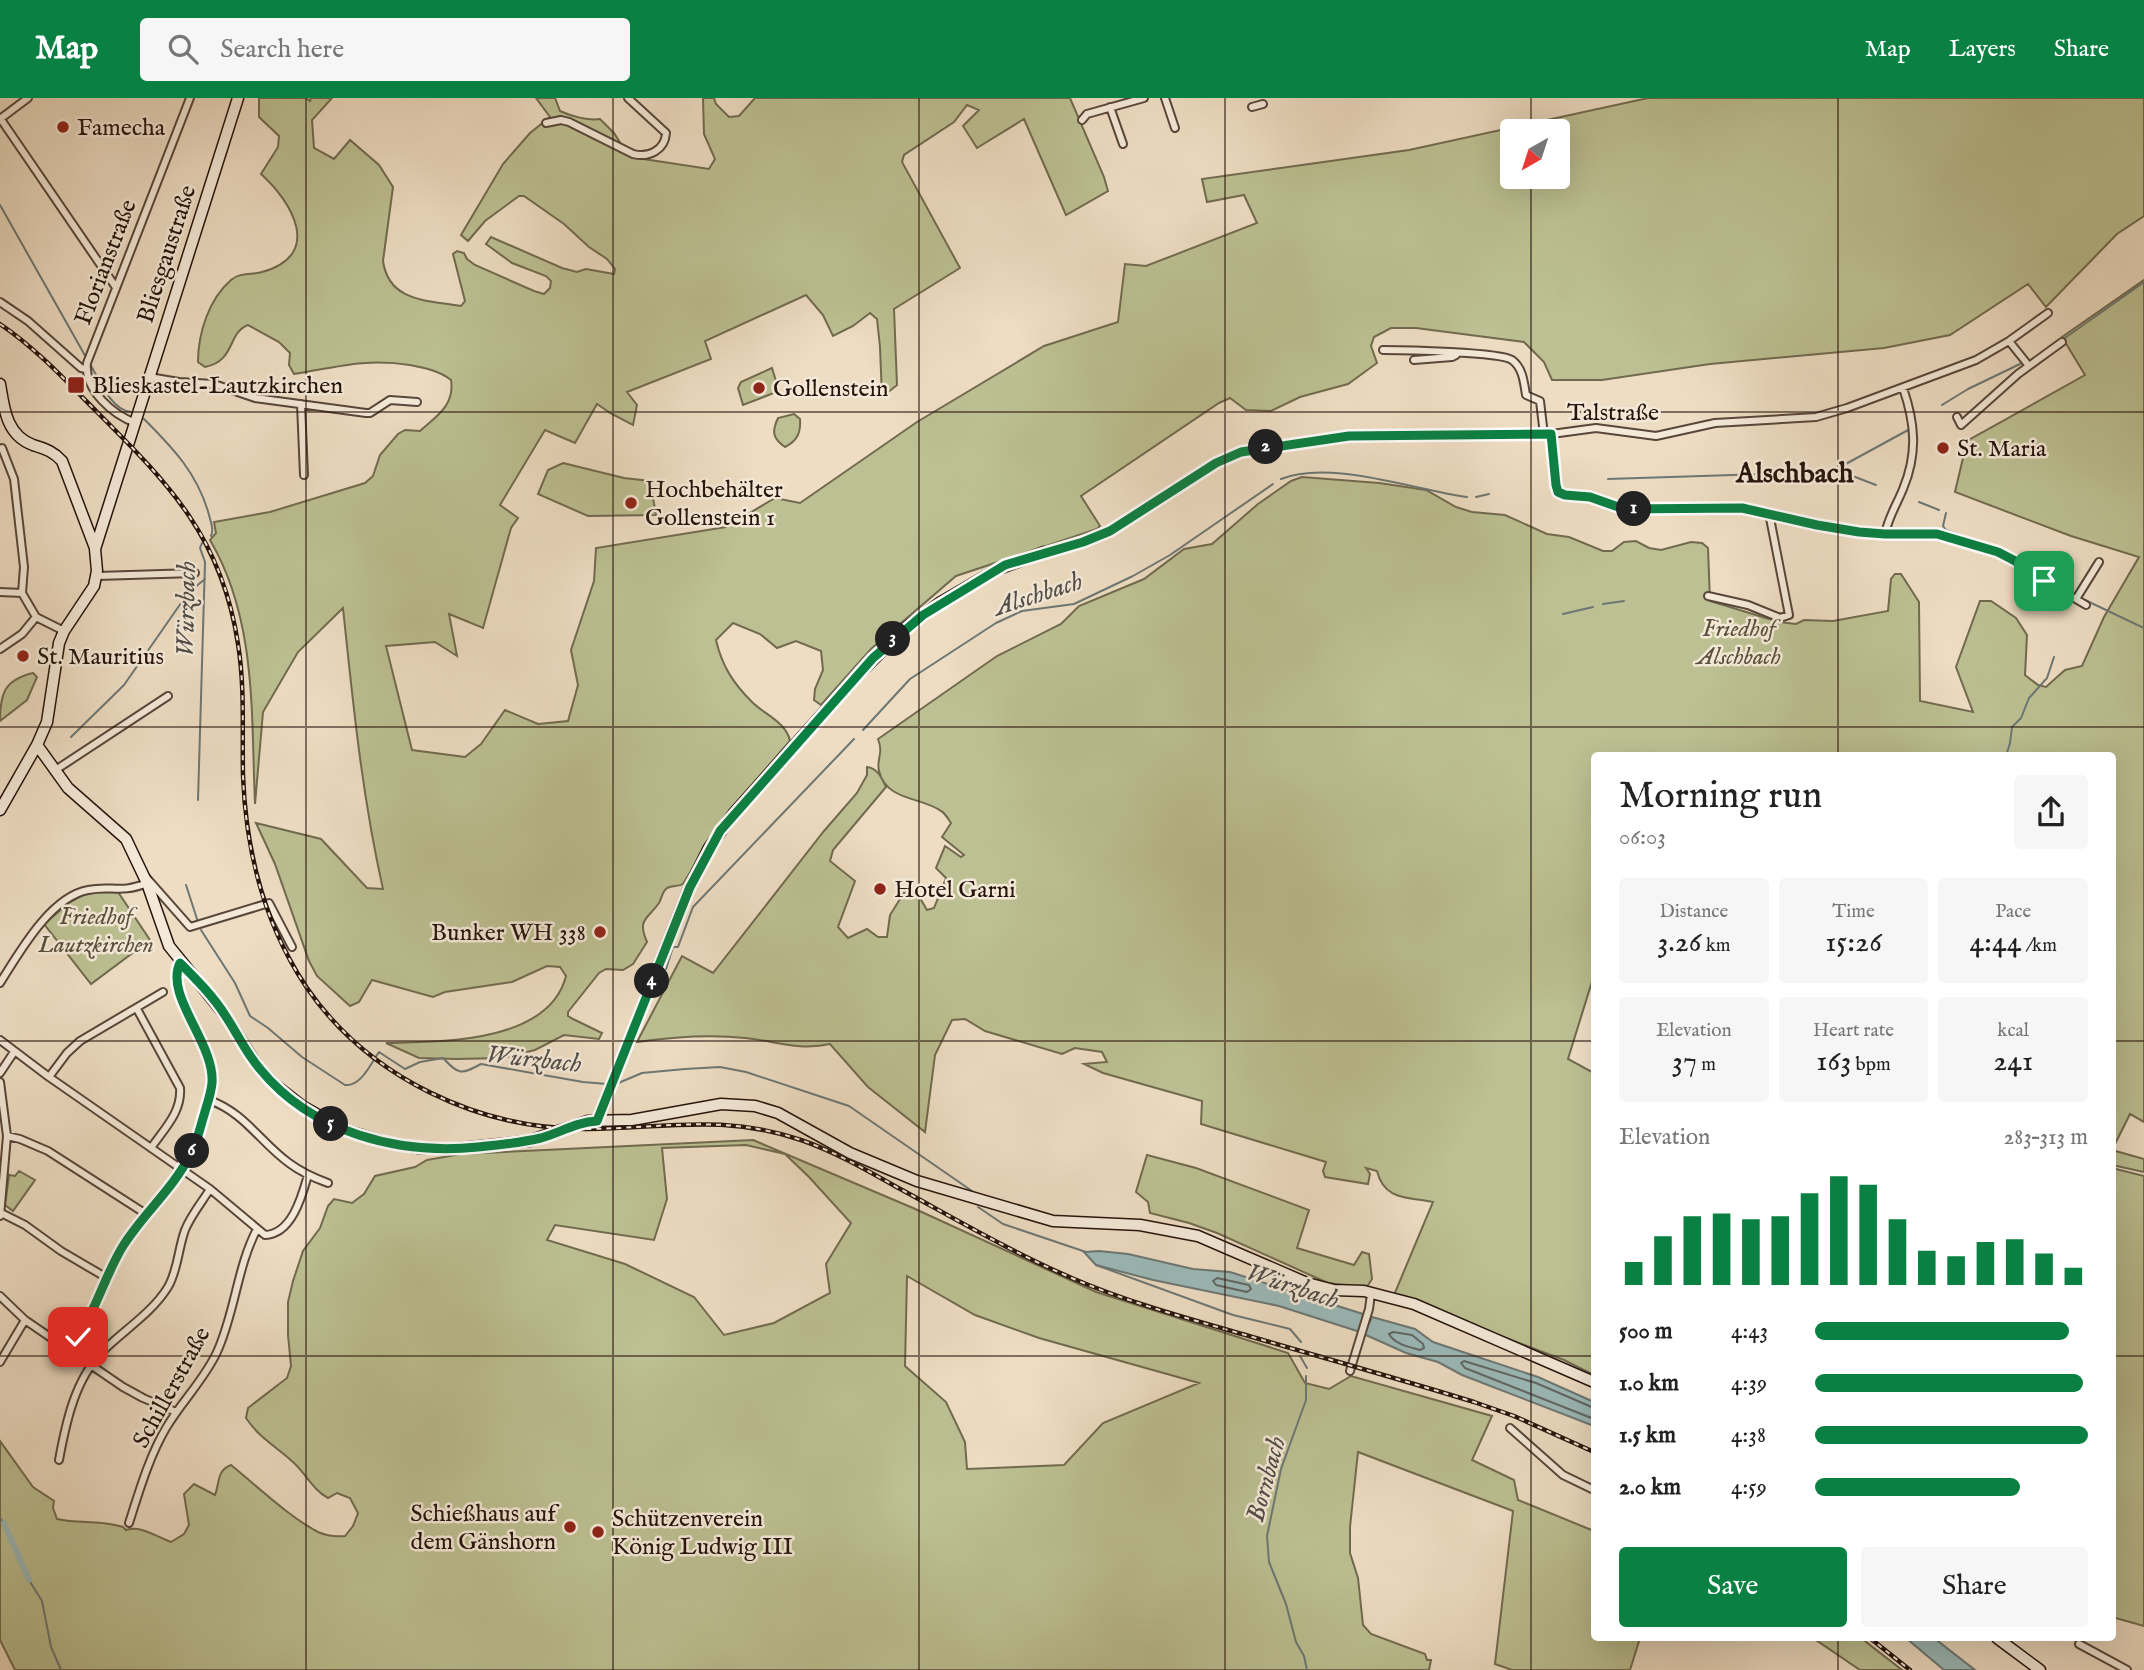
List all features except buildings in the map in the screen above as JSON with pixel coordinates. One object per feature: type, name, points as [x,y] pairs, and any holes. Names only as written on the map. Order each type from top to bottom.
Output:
[{"type":"main road","name":"Bliesgaustraße","points":[[96,548],[238,98]]},
{"type":"main road","points":[[0,384],[9,425],[25,442],[51,451],[62,461],[96,548],[97,576],[89,594],[64,631],[58,649],[49,714],[37,745],[0,810]]},
{"type":"main road","points":[[86,523],[94,526],[103,523]]},
{"type":"main road","name":"Talstraße","points":[[597,1121],[690,887],[709,848],[734,813],[851,682],[903,630],[942,602],[996,570],[1044,552]]},
{"type":"main road","points":[[37,745],[54,771],[75,795],[126,839],[145,879],[169,946],[180,963],[213,999],[266,1077],[317,1116],[361,1136],[401,1145],[437,1149],[492,1146],[541,1138],[573,1125],[597,1121],[632,1120],[721,1104],[755,1106],[778,1113],[874,1165],[928,1184],[1054,1221],[1140,1225],[1198,1236],[1307,1283],[1364,1291],[1414,1304],[1591,1381]]},
{"type":"main road","points":[[30,756],[54,771]]},
{"type":"main road","points":[[2001,1641],[2040,1670]]},
{"type":"street","points":[[28,98],[0,118],[116,286]]},
{"type":"street","name":"Florianstraße","points":[[87,363],[190,98]]},
{"type":"street","points":[[546,123],[561,120],[569,122],[640,156],[652,153],[666,140],[666,133],[628,98]]},
{"type":"street","points":[[1082,120],[1087,114],[1144,98]]},
{"type":"street","points":[[1165,98],[1175,128]]},
{"type":"street","points":[[1255,98],[1257,106]]},
{"type":"street","points":[[1110,107],[1123,144]]},
{"type":"street","points":[[0,302],[28,321],[81,368],[87,363],[91,386],[123,417],[136,423]]},
{"type":"street","name":"Talstraße","points":[[1044,552],[1083,542],[1110,531],[1216,463],[1241,452],[1349,436],[1548,434],[1595,428],[1656,436],[1715,423],[1816,417],[1976,360],[2009,341],[2048,313]]},
{"type":"street","points":[[2009,341],[2029,366]]},
{"type":"street","points":[[1957,417],[1961,425],[2029,366],[2062,342]]},
{"type":"street","points":[[1383,351],[1500,356],[1514,362],[1523,377],[1526,395],[1539,401],[1548,434],[1556,485],[1561,494],[1582,495],[1624,509],[1731,508],[1769,513],[1817,525],[1885,534],[1937,534],[2009,557],[2086,605]]},
{"type":"street","points":[[1414,360],[1452,358],[1459,354]]},
{"type":"street","points":[[149,376],[179,382],[214,384],[255,398],[366,413],[390,400],[417,402]]},
{"type":"street","points":[[1885,534],[1914,453],[1914,425],[1903,388]]},
{"type":"street","points":[[301,404],[304,475]]},
{"type":"street","points":[[2,449],[14,479],[24,567],[22,593],[36,617],[64,631]]},
{"type":"street","points":[[1708,596],[1755,607],[1780,618],[1789,615],[1769,513]]},
{"type":"street","points":[[2076,599],[2098,562]]},
{"type":"street","points":[[97,576],[195,573]]},
{"type":"street","points":[[0,592],[22,593]]},
{"type":"street","points":[[0,649],[22,634],[36,617]]},
{"type":"street","points":[[54,771],[167,696]]},
{"type":"street","points":[[0,983],[29,938],[69,898],[84,891],[128,890],[145,879],[150,880],[190,927],[269,902],[292,947]]},
{"type":"street","points":[[69,1349],[92,1313],[124,1244],[182,1170],[196,1143],[209,1100],[211,1067],[176,982],[180,963]]},
{"type":"street","points":[[49,1077],[80,1041],[163,992]]},
{"type":"street","points":[[137,1009],[180,1088],[176,1111],[151,1148]]},
{"type":"street","points":[[0,1040],[210,1189],[265,1235],[278,1231],[298,1207],[308,1175]]},
{"type":"street","points":[[0,1073],[14,1052]]},
{"type":"street","points":[[0,1082],[7,1136],[0,1215],[25,1224],[78,1262],[107,1278]]},
{"type":"street","points":[[209,1100],[241,1118],[288,1162],[308,1175],[328,1183]]},
{"type":"street","points":[[7,1136],[47,1151],[146,1214]]},
{"type":"street","points":[[59,1460],[72,1406],[91,1365],[166,1289],[176,1269],[187,1226],[210,1189]]},
{"type":"street","name":"Schillerstraße","points":[[129,1523],[156,1447],[176,1412],[208,1370],[218,1349],[257,1229]]},
{"type":"street","points":[[1350,1371],[1362,1337],[1371,1294]]},
{"type":"street","points":[[0,1296],[25,1320],[133,1393],[176,1412]]},
{"type":"street","points":[[0,1362],[25,1320]]},
{"type":"street","points":[[1510,1428],[1563,1475],[1591,1489]]},
{"type":"street","points":[[2079,1644],[2127,1670]]},
{"type":"green space","points":[[259,98],[306,98],[310,101],[311,98],[332,98],[312,120],[314,148],[334,159],[350,140],[379,165],[393,187],[383,261],[393,285],[412,297],[461,306],[465,301],[453,254],[457,251],[464,253],[475,265],[534,291],[544,294],[550,288],[551,281],[546,276],[512,263],[486,244],[491,237],[562,268],[577,272],[586,269],[614,274],[615,269],[607,259],[524,196],[519,196],[485,221],[468,241],[461,235],[503,164],[530,133],[550,117],[536,98],[555,98],[560,111],[580,118],[600,119],[614,133],[626,152],[637,158],[709,169],[715,159],[704,134],[703,98],[714,98],[716,104],[729,117],[739,116],[755,98],[1070,98],[1104,177],[1108,191],[1066,215],[1024,119],[977,148],[963,126],[979,110],[967,105],[954,122],[904,155],[902,162],[960,268],[894,309],[897,385],[882,397],[877,319],[870,313],[833,336],[823,315],[806,295],[705,341],[711,359],[627,392],[637,405],[633,425],[597,404],[575,443],[545,430],[500,505],[518,518],[511,528],[483,628],[449,614],[457,656],[435,642],[386,646],[412,750],[465,757],[481,744],[505,710],[538,724],[568,721],[578,685],[571,650],[594,581],[596,548],[726,527],[775,498],[800,503],[917,422],[1044,346],[1118,322],[1125,264],[1146,266],[1257,223],[1244,195],[1207,202],[1202,179],[1409,150],[1500,130],[1500,189],[1570,189],[1570,119],[1551,119],[1648,98],[2144,98],[2144,216],[2117,234],[2046,307],[2028,284],[1950,335],[1884,348],[1710,364],[1602,380],[1552,380],[1544,362],[1524,342],[1416,328],[1391,328],[1374,337],[1371,346],[1377,363],[1348,384],[1300,397],[1271,411],[1246,410],[1230,398],[1081,496],[1100,526],[1097,529],[956,576],[871,649],[821,705],[814,700],[815,689],[823,670],[821,651],[796,641],[777,648],[760,634],[733,623],[716,640],[725,666],[745,695],[784,729],[790,741],[724,817],[683,884],[664,891],[659,903],[643,924],[647,942],[633,964],[623,970],[606,969],[599,973],[568,1012],[568,1016],[602,1033],[599,1039],[564,1035],[535,1050],[503,1058],[419,1058],[386,1043],[463,1039],[516,1026],[538,1015],[556,998],[566,976],[560,967],[547,966],[512,982],[445,992],[433,997],[372,980],[359,1002],[350,1006],[317,976],[309,961],[275,864],[256,823],[321,839],[367,888],[383,889],[364,784],[343,608],[298,652],[263,712],[255,804],[249,668],[236,602],[210,540],[216,533],[214,522],[270,512],[365,483],[373,476],[380,455],[398,434],[405,430],[420,431],[443,409],[452,389],[451,380],[437,372],[394,363],[351,364],[294,374],[289,365],[290,353],[279,342],[248,325],[237,334],[222,359],[205,367],[198,362],[206,317],[223,288],[238,276],[262,272],[281,264],[292,254],[297,241],[291,213],[273,186],[261,174],[278,147],[279,136],[259,117]]},
{"type":"green space","name":"Friedhof Alschbach","points":[[2144,280],[2144,1122],[2130,1114],[2116,1142],[2116,752],[1591,752],[1591,985],[1568,1059],[1591,1071],[1591,1374],[1564,1360],[1394,1295],[1433,1202],[1398,1196],[1385,1187],[1377,1171],[1366,1168],[1370,1174],[1368,1184],[1325,1177],[1323,1171],[1326,1162],[1201,1124],[1202,1101],[1103,1073],[1084,1064],[1107,1062],[1102,1052],[1075,1048],[1062,1054],[985,1031],[965,1019],[952,1020],[935,1055],[925,1132],[868,1087],[830,1044],[798,1046],[718,1036],[637,1042],[682,956],[713,973],[857,793],[867,775],[867,767],[877,772],[883,780],[878,767],[878,739],[997,656],[1061,624],[1079,606],[1144,579],[1184,549],[1212,544],[1258,504],[1291,481],[1302,477],[1426,490],[1456,507],[1472,512],[1505,515],[1547,534],[1569,537],[1603,551],[1612,551],[1624,542],[1636,541],[1649,548],[1661,550],[1691,542],[1702,543],[1708,548],[1710,601],[1779,622],[1796,624],[1804,620],[1833,621],[1888,611],[1891,579],[1895,574],[1901,574],[1919,602],[1920,701],[1973,712],[1956,667],[1980,601],[1991,601],[2016,618],[2027,635],[2025,675],[2038,685],[2046,687],[2065,670],[2082,666],[2104,617],[2139,557],[2071,536],[1955,492],[1967,441],[2085,375],[2062,337]],"holes":[[[883,781],[889,788],[944,813],[951,823],[942,837],[964,855],[961,857],[945,846],[936,868],[946,878],[934,908],[927,910],[920,898],[907,888],[890,915],[887,937],[878,937],[867,929],[848,938],[838,927],[855,881],[830,861],[833,850],[886,787]]]},
{"type":"green space","points":[[772,368],[779,391],[743,405],[738,388],[741,382]]},
{"type":"green space","points":[[794,414],[800,419],[799,432],[793,442],[785,447],[775,437],[775,427],[778,418]]},
{"type":"green space","points":[[563,463],[624,478],[650,481],[656,515],[588,516],[538,494],[548,470]]},
{"type":"green space","points":[[33,673],[37,677],[27,700],[0,721],[1,703],[10,684]]},
{"type":"green space","name":"Friedhof Lautzkirchen","points":[[89,892],[118,892],[150,940],[91,984],[44,924],[70,902]]},
{"type":"green space","points":[[753,1140],[913,1208],[1096,1292],[1288,1353],[1305,1383],[1329,1389],[1351,1376],[1492,1416],[1472,1460],[1514,1480],[1518,1500],[1591,1530],[1591,1641],[1639,1641],[1630,1670],[1512,1670],[1495,1664],[1513,1511],[1358,1452],[1350,1553],[1358,1578],[1363,1625],[1371,1634],[1425,1654],[1427,1660],[1431,1660],[1429,1670],[15,1670],[0,1640],[0,1441],[33,1487],[54,1501],[53,1508],[57,1519],[107,1524],[126,1530],[137,1529],[171,1542],[184,1534],[189,1525],[184,1494],[194,1484],[215,1495],[221,1474],[231,1465],[284,1510],[318,1532],[345,1536],[358,1513],[350,1498],[337,1493],[328,1498],[318,1491],[294,1463],[251,1425],[246,1418],[248,1408],[287,1378],[291,1366],[288,1302],[293,1281],[303,1251],[320,1228],[328,1206],[334,1199],[352,1203],[364,1194],[375,1176],[415,1167],[427,1160],[461,1154]],"holes":[[[746,1145],[785,1154],[851,1223],[826,1264],[830,1293],[774,1323],[724,1335],[694,1297],[625,1264],[547,1240],[555,1225],[654,1240],[667,1199],[662,1148]],[[907,1276],[975,1315],[1039,1338],[1199,1383],[1103,1423],[1064,1465],[967,1469],[965,1442],[946,1402],[905,1366]]]},
{"type":"green space","points":[[2116,1151],[2144,1159],[2144,1172],[2116,1166]]},
{"type":"green space","points":[[1147,1155],[1196,1168],[1309,1210],[1297,1248],[1354,1265],[1362,1252],[1369,1254],[1372,1279],[1366,1288],[1328,1283],[1217,1233],[1150,1213],[1148,1202],[1136,1192]]},
{"type":"green space","points":[[2116,1169],[2144,1176],[2144,1626],[2116,1618]]},
{"type":"green space","points":[[19,1171],[35,1180],[13,1211],[5,1205],[9,1175],[15,1176]]},
{"type":"green space","points":[[1817,1641],[1865,1641],[1902,1670],[1860,1670]]},
{"type":"water","points":[[1084,1252],[1128,1254],[1193,1269],[1230,1272],[1363,1314],[1361,1326],[1367,1328],[1372,1317],[1415,1329],[1433,1342],[1538,1377],[1591,1401],[1591,1425],[1462,1375],[1438,1362],[1406,1353],[1357,1331],[1279,1306],[1153,1280],[1096,1265]]},
{"type":"water","points":[[1910,1641],[1938,1641],[1975,1670],[1944,1670]]},
{"type":"waterway","name":"Würzbach","points":[[0,205],[87,359]]},
{"type":"waterway","points":[[2062,340],[2144,282]]},
{"type":"waterway","name":"Würzbach","points":[[90,364],[117,406],[131,412]]},
{"type":"waterway","points":[[1942,405],[2020,364]]},
{"type":"waterway","name":"Würzbach","points":[[144,419],[191,474],[209,515],[211,536]]},
{"type":"waterway","name":"Alschbach","points":[[1608,479],[1831,472],[1910,429]]},
{"type":"waterway","points":[[1837,470],[1876,485]]},
{"type":"waterway","name":"Alschbach","points":[[1281,479],[1323,472],[1347,474],[1467,497]]},
{"type":"waterway","name":"Alschbach","points":[[863,730],[910,679],[996,623],[1022,611],[1074,604],[1133,576],[1170,555],[1273,484]]},
{"type":"waterway","name":"Alschbach","points":[[1476,497],[1489,494]]},
{"type":"waterway","points":[[1919,502],[1939,510]]},
{"type":"waterway","points":[[1946,513],[1943,526],[1946,530],[2002,549],[2071,592]]},
{"type":"waterway","name":"Würzbach","points":[[198,800],[205,562],[200,548],[202,543]]},
{"type":"waterway","points":[[71,737],[124,685],[188,593],[205,579]]},
{"type":"waterway","points":[[2085,600],[2144,628]]},
{"type":"waterway","points":[[1603,604],[1624,601]]},
{"type":"waterway","points":[[1563,614],[1593,607]]},
{"type":"waterway","points":[[2007,752],[2012,727],[2021,718],[2029,698],[2047,678],[2054,657]]},
{"type":"waterway","name":"Alschbach","points":[[666,969],[673,947],[678,947],[693,907],[854,739]]},
{"type":"waterway","name":"Würzbach","points":[[186,885],[198,922]]},
{"type":"waterway","name":"Würzbach","points":[[201,930],[235,983],[250,1016],[302,1057],[345,1085],[351,1085],[361,1078],[379,1052],[405,1069],[420,1062],[443,1058],[460,1072],[481,1064],[607,1084]]},
{"type":"waterway","name":"Alschbach","points":[[623,1041],[654,963]]},
{"type":"waterway","name":"Würzbach","points":[[616,1084],[642,1073],[685,1069],[720,1067],[746,1072],[849,1106],[972,1191]]},
{"type":"waterway","name":"Würzbach","points":[[978,1207],[1003,1224],[1086,1252]]},
{"type":"waterway","name":"Bornbach","points":[[1096,1265],[1233,1315],[1290,1329],[1301,1342]]},
{"type":"waterway","name":"Bornbach","points":[[1300,1356],[1307,1368]]},
{"type":"waterway","name":"Bornbach","points":[[1306,1376],[1306,1400],[1281,1469],[1267,1536],[1269,1562],[1307,1670]]},
{"type":"waterway","points":[[0,1518],[4,1523]]},
{"type":"waterway","points":[[4,1523],[29,1580]]},
{"type":"waterway","points":[[29,1580],[42,1601],[51,1647],[61,1670]]},
{"type":"railway","points":[[0,324],[51,366],[124,439],[170,490],[206,543],[220,573],[238,644],[248,833],[260,887],[269,913],[292,964],[332,1020],[362,1048],[395,1072],[430,1093],[468,1109],[547,1127],[588,1129],[720,1125],[746,1127],[801,1140],[848,1160],[982,1234],[1095,1288],[1182,1317],[1474,1402],[1514,1416],[1591,1451]]},
{"type":"railway","points":[[1874,1641],[1910,1670]]},
{"type":"place","name":"Famecha","points":[[63,127]]},
{"type":"place","name":"Blieskastel-Lautzkirchen","points":[[76,385]]},
{"type":"place","name":"Gollenstein","points":[[759,388]]},
{"type":"place","name":"St. Maria","points":[[1943,448]]},
{"type":"place","name":"Hochbehälter Gollenstein 1","points":[[631,503]]},
{"type":"place","name":"St. Mauritius","points":[[23,656]]},
{"type":"place","name":"Hotel Garni","points":[[880,889]]},
{"type":"place","name":"Bunker WH 338","points":[[600,932]]},
{"type":"place","name":"Schießhaus auf dem Gänshorn","points":[[570,1527]]},
{"type":"place","name":"Schützenverein König Ludwig III","points":[[598,1532]]},
{"type":"district","name":"Alschbach","points":[[1795,472]]},
{"type":"route","points":[[78,1337],[124,1244],[182,1170],[196,1143],[209,1100],[211,1067],[208,1054],[176,982],[175,976],[180,963],[213,999],[266,1077],[302,1107],[342,1129],[384,1142],[419,1148],[452,1149],[529,1141],[580,1123],[597,1121],[690,887],[709,848],[734,813],[873,658],[923,615],[982,577],[1019,560],[1096,538],[1229,456],[1266,447],[1349,436],[1551,434],[1556,485],[1561,494],[1582,495],[1624,509],[1742,508],[1859,532],[1937,534],[1998,552],[2044,581]]}]
